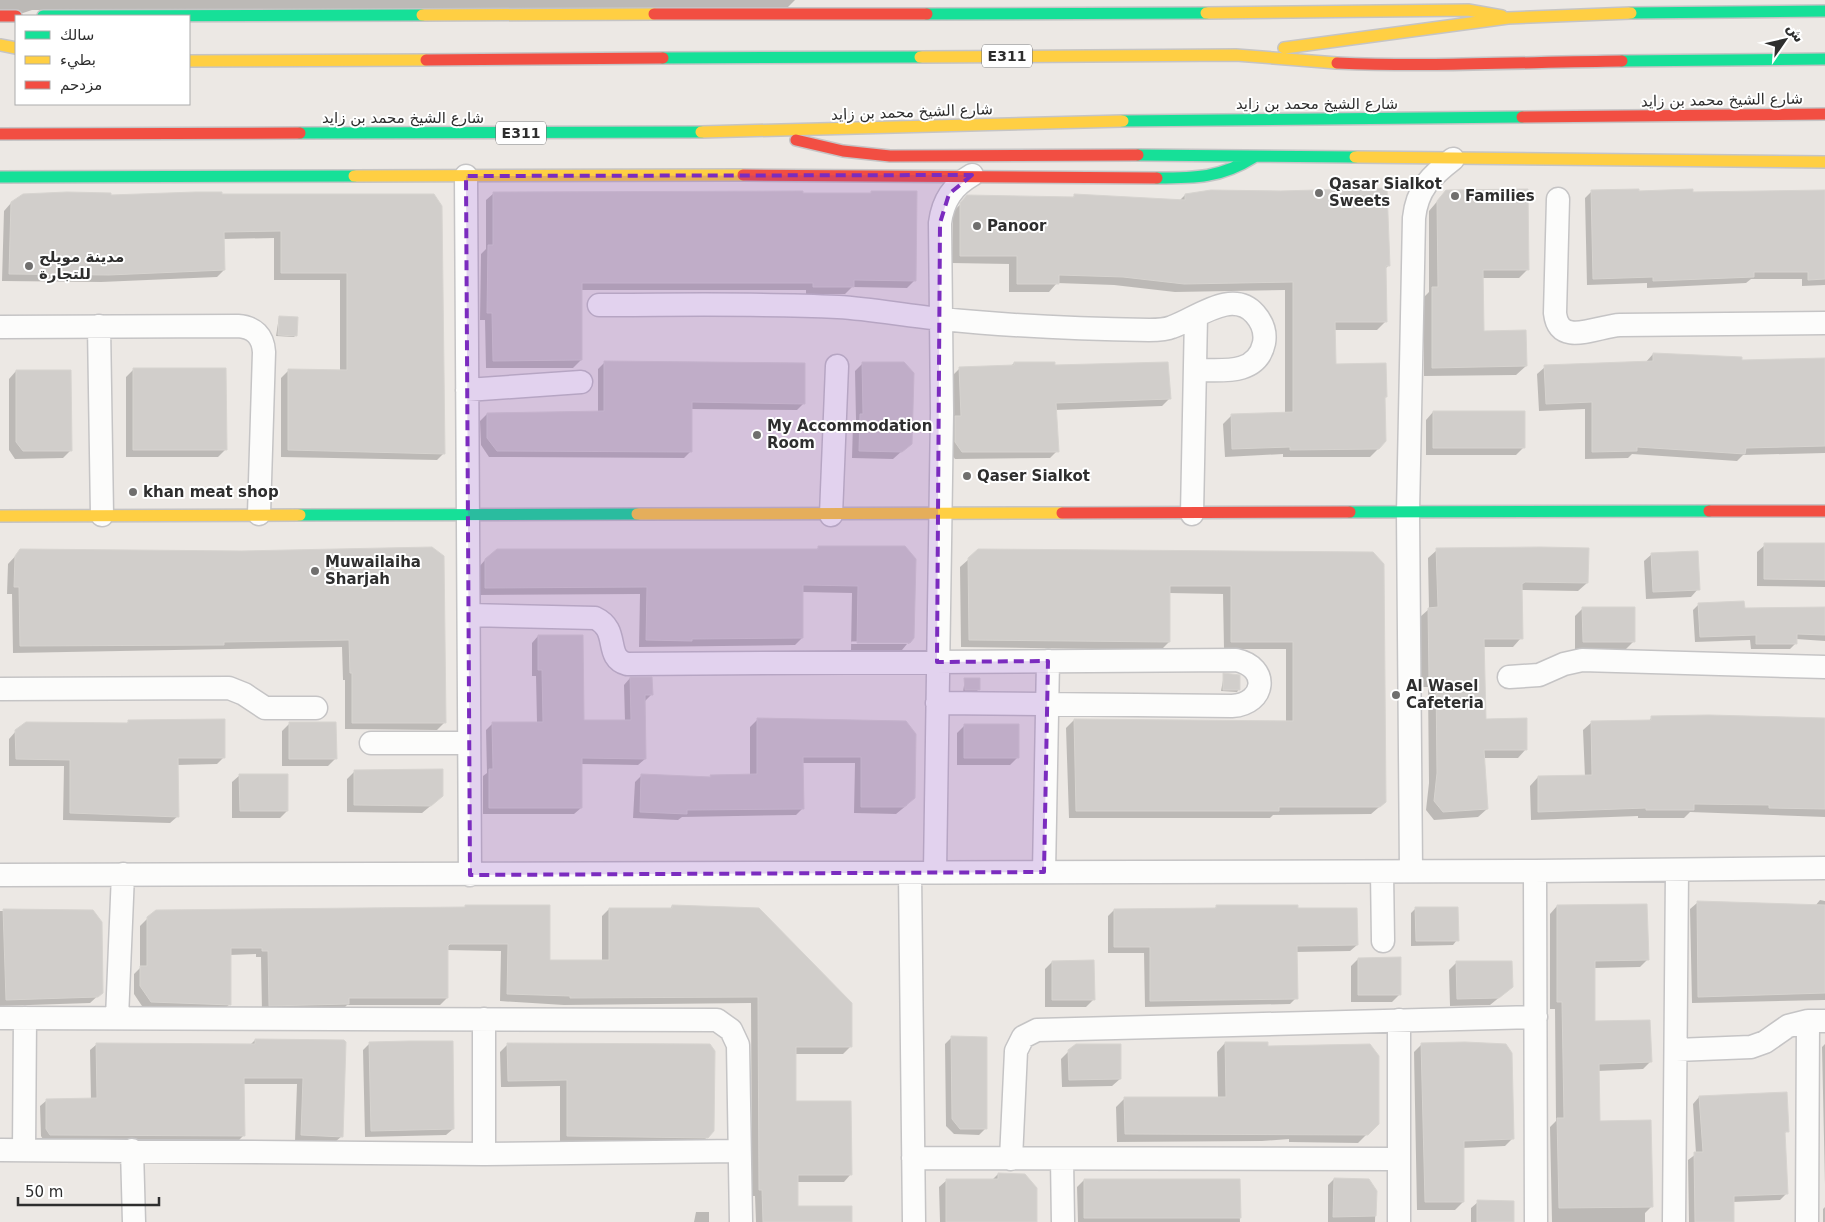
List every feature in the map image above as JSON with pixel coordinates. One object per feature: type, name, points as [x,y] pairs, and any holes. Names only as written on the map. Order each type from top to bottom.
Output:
[{"type":"main road","points":[[1236,55],[1508,18],[1574,7],[1825,11]]},
{"type":"main road","points":[[190,16],[1164,14],[1468,10],[1508,18]]},
{"type":"main road","points":[[0,16],[15,16]]},
{"type":"main road","points":[[0,45],[15,48]]},
{"type":"main road","name":"E311","points":[[190,61],[1236,55],[1329,63],[1414,66],[1498,62],[1825,59]]},
{"type":"main road","name":"شارع الشيخ محمد بن زايد","points":[[0,134],[773,132],[1161,120],[1825,114]]},
{"type":"main road","points":[[773,132],[842,151],[890,156],[1825,162]]},
{"type":"main road","points":[[0,177],[972,175],[1196,177],[1235,169],[1254,157]]},
{"type":"main road","points":[[0,516],[1825,511]]},
{"type":"street","points":[[1508,18],[1522,0]]},
{"type":"street","points":[[1411,871],[1408,513],[1415,204],[1428,179],[1453,159]]},
{"type":"street","points":[[935,872],[942,213],[949,194],[956,186],[972,175]]},
{"type":"street","points":[[466,176],[470,875]]},
{"type":"street","points":[[1558,199],[1555,313],[1559,327],[1565,332],[1579,334],[1601,327],[1620,325],[1825,323]]},
{"type":"street","points":[[599,305],[838,307],[941,319],[1061,327],[1152,330],[1172,328],[1223,305],[1243,306],[1252,312],[1264,330],[1264,341],[1255,360],[1236,370],[1195,370]]},
{"type":"street","points":[[1192,514],[1196,316]]},
{"type":"street","points":[[100,326],[102,515]]},
{"type":"street","points":[[0,327],[245,326],[257,333],[261,338],[264,352],[259,514]]},
{"type":"street","points":[[831,515],[837,366]]},
{"type":"street","points":[[467,390],[581,382]]},
{"type":"street","points":[[469,615],[595,618],[606,625],[610,631],[614,654],[617,659],[627,664],[1236,660],[1254,667],[1259,676],[1260,685],[1257,695],[1251,702],[1242,706],[938,703]]},
{"type":"street","points":[[1509,677],[1538,675],[1564,664],[1582,660],[1825,668]]},
{"type":"street","points":[[1044,872],[1048,661]]},
{"type":"street","points":[[0,689],[229,688],[244,694],[265,708],[316,708]]},
{"type":"street","points":[[370,743],[469,743]]},
{"type":"street","points":[[0,875],[1382,872],[1825,868]]},
{"type":"street","points":[[1674,1222],[1677,870]]},
{"type":"street","points":[[1535,871],[1536,1222]]},
{"type":"street","points":[[1382,872],[1383,941]]},
{"type":"street","points":[[910,873],[914,1222]]},
{"type":"street","points":[[117,1018],[122,874]]},
{"type":"street","points":[[1011,1158],[1016,1050],[1024,1037],[1037,1030],[1536,1017]]},
{"type":"street","points":[[0,1018],[709,1019],[725,1024],[736,1036],[738,1045],[741,1222]]},
{"type":"street","points":[[24,1150],[25,1018]]},
{"type":"street","points":[[484,1019],[484,1154]]},
{"type":"street","points":[[1399,1020],[1399,1222]]},
{"type":"street","points":[[1676,1050],[1751,1048],[1765,1042],[1788,1026],[1816,1021],[1807,1222]]},
{"type":"street","points":[[0,1150],[484,1154],[739,1151]]},
{"type":"street","points":[[132,1150],[134,1222]]},
{"type":"street","points":[[913,1158],[1399,1159]]},
{"type":"street","points":[[1062,1158],[1063,1222]]},
{"type":"highlighted area","points":[[972,175],[949,194],[940,223],[937,662],[1048,661],[1044,872],[470,875],[466,176]]},
{"type":"building","points":[[1387,188],[1390,266],[1386,266],[1387,322],[1335,322],[1336,364],[1386,363],[1386,441],[1379,449],[1290,450],[1290,447],[1232,449],[1231,414],[1293,412],[1293,282],[1184,284],[1123,277],[1059,275],[1059,284],[1017,284],[1017,256],[960,256],[960,203],[967,195],[1074,197],[1074,194],[1185,200],[1185,194],[1211,190],[1281,191]]},
{"type":"building","points":[[1528,189],[1529,270],[1483,270],[1484,331],[1526,330],[1527,366],[1432,368],[1432,287],[1438,287],[1437,201],[1446,190]]},
{"type":"building","points":[[1639,189],[1639,191],[1693,189],[1693,192],[1825,190],[1825,279],[1808,280],[1808,272],[1754,272],[1754,277],[1653,281],[1653,277],[1593,279],[1591,190]]},
{"type":"building","points":[[803,191],[803,193],[871,193],[871,191],[917,191],[916,281],[854,280],[854,287],[813,287],[813,283],[582,283],[582,360],[493,361],[492,313],[487,313],[488,245],[493,245],[493,192]]},
{"type":"building","points":[[196,192],[222,192],[222,194],[434,194],[442,206],[445,454],[288,450],[288,369],[347,370],[347,273],[281,273],[281,231],[224,232],[225,270],[109,275],[9,274],[11,202],[23,194],[111,193],[111,195]]},
{"type":"building","points":[[279,316],[298,317],[297,336],[278,335]]},
{"type":"building","points":[[1653,353],[1742,357],[1742,360],[1825,358],[1825,446],[1746,448],[1745,454],[1637,447],[1637,451],[1592,452],[1592,402],[1546,404],[1544,365],[1653,361]]},
{"type":"building","points":[[604,361],[805,363],[805,404],[692,402],[692,452],[497,451],[487,438],[487,413],[604,411]]},
{"type":"building","points":[[862,362],[904,362],[914,373],[912,444],[902,452],[859,451],[860,414],[863,414]]},
{"type":"building","points":[[1014,362],[1055,362],[1055,365],[1168,362],[1171,399],[1056,403],[1059,452],[962,452],[955,442],[955,416],[961,416],[959,367],[1014,365]]},
{"type":"building","points":[[133,368],[226,368],[227,450],[133,450]]},
{"type":"building","points":[[16,370],[71,370],[72,451],[23,451],[16,442]]},
{"type":"building","points":[[1433,411],[1525,411],[1525,448],[1433,448]]},
{"type":"building","points":[[1764,543],[1825,543],[1825,580],[1764,579]]},
{"type":"building","points":[[818,546],[905,546],[916,559],[914,638],[910,643],[857,643],[858,586],[803,585],[803,638],[692,639],[692,641],[646,640],[647,587],[485,588],[485,559],[497,549],[818,549]]},
{"type":"building","points":[[432,547],[444,556],[446,723],[352,723],[352,673],[350,673],[349,640],[224,642],[224,645],[20,646],[19,587],[14,587],[15,556],[20,549],[241,551]]},
{"type":"building","points":[[1436,548],[1589,548],[1588,583],[1525,582],[1522,584],[1523,639],[1484,639],[1486,719],[1527,718],[1527,750],[1484,750],[1488,809],[1443,812],[1434,801],[1437,773],[1436,679],[1429,679],[1428,608],[1438,607]]},
{"type":"building","points":[[978,549],[1373,552],[1384,564],[1386,802],[1380,807],[1279,807],[1279,811],[1076,811],[1074,719],[1293,721],[1293,642],[1231,642],[1231,586],[1170,586],[1170,642],[969,640],[968,558]]},
{"type":"building","points":[[1698,551],[1700,590],[1653,592],[1651,553]]},
{"type":"building","points":[[1744,601],[1745,608],[1825,607],[1825,635],[1797,634],[1797,644],[1756,644],[1756,635],[1700,637],[1698,603]]},
{"type":"building","points":[[1582,607],[1635,607],[1635,642],[1583,642]]},
{"type":"building","points":[[538,635],[583,635],[584,720],[631,720],[630,677],[652,677],[653,695],[645,695],[646,759],[582,758],[582,808],[489,808],[489,769],[493,769],[492,722],[543,722],[542,670],[538,670]]},
{"type":"building","points":[[1223,673],[1240,675],[1240,690],[1223,690]]},
{"type":"building","points":[[964,678],[980,678],[980,690],[965,690]]},
{"type":"building","points":[[1709,715],[1825,718],[1825,809],[1769,808],[1769,805],[1694,804],[1694,810],[1646,810],[1646,808],[1538,812],[1538,776],[1592,775],[1591,721],[1651,720],[1651,716]]},
{"type":"building","points":[[757,718],[906,721],[916,734],[915,798],[904,807],[861,807],[861,757],[803,757],[804,809],[687,810],[687,814],[640,812],[641,774],[711,777],[710,775],[757,774]]},
{"type":"building","points":[[225,719],[225,758],[178,758],[179,817],[70,813],[70,760],[16,759],[15,730],[26,722],[128,723],[128,720]]},
{"type":"building","points":[[289,722],[336,722],[337,759],[289,759]]},
{"type":"building","points":[[964,724],[1019,724],[1019,758],[964,758]]},
{"type":"building","points":[[443,769],[443,796],[431,806],[354,805],[354,770]]},
{"type":"building","points":[[239,774],[288,774],[288,811],[240,811]]},
{"type":"building","points":[[1697,901],[1825,905],[1825,993],[1698,997]]},
{"type":"building","points":[[1647,904],[1649,960],[1595,961],[1595,1021],[1650,1020],[1652,1062],[1599,1064],[1600,1121],[1651,1120],[1653,1207],[1559,1208],[1557,1118],[1564,1118],[1562,1002],[1557,1002],[1557,905]]},
{"type":"building","points":[[465,905],[550,905],[550,960],[609,960],[609,908],[672,908],[672,905],[759,908],[852,1003],[852,1047],[796,1047],[796,1101],[851,1101],[852,1175],[798,1175],[798,1206],[852,1206],[852,1222],[763,1222],[762,1190],[759,1190],[758,997],[570,998],[570,996],[507,994],[508,944],[450,944],[448,946],[448,998],[349,998],[349,1004],[269,1006],[268,951],[262,951],[262,948],[231,948],[231,1005],[151,1002],[140,986],[140,966],[147,966],[147,917],[156,910],[465,907]]},
{"type":"building","points":[[1216,905],[1298,905],[1298,908],[1357,908],[1358,945],[1297,946],[1298,999],[1150,1001],[1150,947],[1114,947],[1114,909],[1216,908]]},
{"type":"building","points":[[1415,907],[1458,907],[1459,941],[1416,941]]},
{"type":"building","points":[[3,909],[93,910],[102,922],[103,993],[98,997],[6,1000]]},
{"type":"building","points":[[1401,957],[1401,995],[1358,995],[1358,958]]},
{"type":"building","points":[[1094,960],[1095,1000],[1052,1000],[1052,961]]},
{"type":"building","points":[[1456,961],[1512,961],[1513,987],[1499,998],[1457,999]]},
{"type":"building","points":[[951,1036],[987,1037],[987,1129],[960,1129],[952,1119]]},
{"type":"building","points":[[255,1039],[344,1040],[346,1042],[343,1137],[301,1135],[303,1078],[244,1078],[245,1136],[50,1135],[46,1129],[46,1099],[97,1098],[96,1043],[255,1044]]},
{"type":"building","points":[[453,1041],[454,1129],[371,1131],[369,1042]]},
{"type":"building","points":[[1225,1042],[1268,1042],[1268,1046],[1370,1044],[1379,1056],[1379,1124],[1368,1135],[1125,1134],[1124,1097],[1226,1097]]},
{"type":"building","points":[[1465,1042],[1506,1044],[1512,1053],[1514,1139],[1464,1141],[1464,1202],[1425,1202],[1421,1043]]},
{"type":"building","points":[[507,1043],[710,1044],[715,1051],[714,1131],[708,1138],[567,1136],[567,1080],[508,1081]]},
{"type":"building","points":[[1076,1044],[1121,1044],[1121,1079],[1069,1080],[1068,1050]]},
{"type":"building","points":[[1787,1092],[1789,1132],[1785,1132],[1788,1194],[1734,1196],[1734,1222],[1695,1222],[1694,1152],[1703,1152],[1699,1096]]},
{"type":"building","points":[[998,1173],[1025,1174],[1037,1188],[1037,1222],[946,1222],[946,1179],[998,1179]]},
{"type":"building","points":[[1334,1178],[1369,1179],[1377,1191],[1376,1216],[1333,1217]]},
{"type":"building","points":[[1084,1179],[1240,1179],[1241,1218],[1084,1218]]},
{"type":"building","points":[[1477,1200],[1514,1201],[1514,1222],[1477,1222]]},
{"type":"traffic: fast","points":[[1631,13],[1825,11]]},
{"type":"traffic: fast","points":[[927,14],[1206,13]]},
{"type":"traffic: fast","points":[[190,16],[422,15]]},
{"type":"traffic: fast","points":[[663,58],[920,57]]},
{"type":"traffic: fast","points":[[1622,61],[1825,59]]},
{"type":"traffic: fast","points":[[1123,121],[1522,117]]},
{"type":"traffic: fast","points":[[300,133],[701,132]]},
{"type":"traffic: fast","points":[[1138,155],[1355,157]]},
{"type":"traffic: fast","points":[[1157,178],[1184,178],[1219,173],[1254,157]]},
{"type":"traffic: fast","points":[[0,177],[354,176]]},
{"type":"traffic: fast","points":[[1350,512],[1709,511]]},
{"type":"traffic: fast","points":[[300,515],[637,514]]},
{"type":"traffic: slow","points":[[1206,13],[1468,10],[1502,16]]},
{"type":"traffic: slow","points":[[1284,48],[1508,18],[1631,13]]},
{"type":"traffic: slow","points":[[422,15],[654,14]]},
{"type":"traffic: slow","points":[[0,45],[15,48]]},
{"type":"traffic: slow","points":[[920,57],[1236,55],[1337,63]]},
{"type":"traffic: slow","points":[[190,61],[426,60]]},
{"type":"traffic: slow","points":[[701,132],[1123,121]]},
{"type":"traffic: slow","points":[[1355,157],[1825,162]]},
{"type":"traffic: slow","points":[[354,176],[743,175]]},
{"type":"traffic: slow","points":[[637,514],[1062,513]]},
{"type":"traffic: slow","points":[[0,516],[300,515]]},
{"type":"traffic: jam","points":[[654,14],[927,14]]},
{"type":"traffic: jam","points":[[0,16],[15,16]]},
{"type":"traffic: jam","points":[[426,60],[663,58]]},
{"type":"traffic: jam","points":[[1337,63],[1444,64],[1622,61]]},
{"type":"traffic: jam","points":[[1522,117],[1825,114]]},
{"type":"traffic: jam","points":[[0,134],[300,133]]},
{"type":"traffic: jam","points":[[796,140],[843,151],[890,156],[1138,155]]},
{"type":"traffic: jam","points":[[743,175],[1157,178]]},
{"type":"traffic: jam","points":[[1709,511],[1825,511]]},
{"type":"traffic: jam","points":[[1062,513],[1350,512]]},
{"type":"place","name":"Qasar Sialkot Sweets","points":[[1319,193]]},
{"type":"place","name":"Families","points":[[1455,196]]},
{"type":"place","name":"Panoor","points":[[977,226]]},
{"type":"place","name":"مدينة مويلح للتجارة","points":[[29,266]]},
{"type":"place","name":"My Accommodation Room","points":[[757,435]]},
{"type":"place","name":"Qaser Sialkot","points":[[967,476]]},
{"type":"place","name":"khan meat shop","points":[[133,492]]},
{"type":"place","name":"Muwailaiha Sharjah","points":[[315,571]]},
{"type":"place","name":"Al Wasel Cafeteria","points":[[1396,695]]}]
